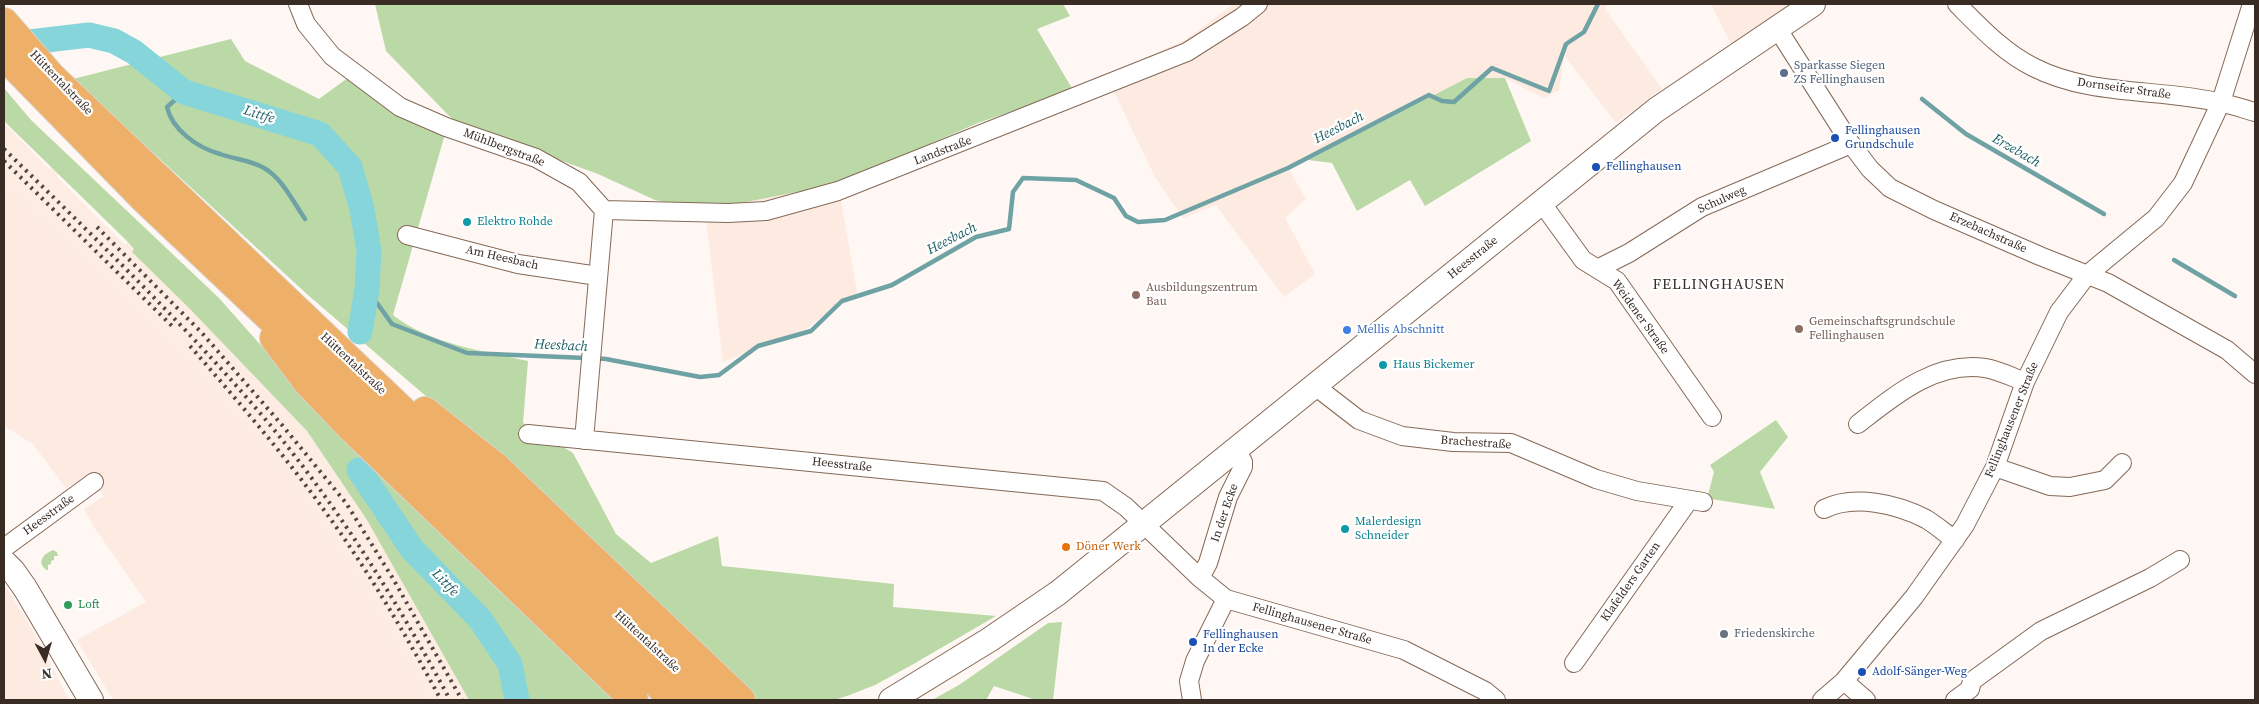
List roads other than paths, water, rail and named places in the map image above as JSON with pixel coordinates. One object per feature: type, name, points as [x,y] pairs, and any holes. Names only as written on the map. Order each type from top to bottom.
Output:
[{"type":"highway","name":"Hüttentalstraße","points":[[4,22],[44,84],[143,198],[674,700]]},
{"type":"highway","name":"Hüttentalstraße","points":[[4,56],[44,84],[381,390],[707,700]]},
{"type":"highway","points":[[231,281],[307,382],[351,428],[634,700]]},
{"type":"highway","points":[[381,390],[430,414],[496,466],[741,700]]},
{"type":"main road","name":"Heesstraße","points":[[891,700],[990,640],[1058,593],[1656,110],[1813,4]]},
{"type":"main road","points":[[4,562],[25,588],[91,700]]},
{"type":"street","name":"Mühlbergstraße","points":[[298,4],[306,24],[332,56],[400,107],[446,127],[536,158],[579,182],[604,210]]},
{"type":"street","name":"Landstraße","points":[[604,210],[728,213],[766,211],[838,191],[1187,52],[1242,17],[1258,4]]},
{"type":"street","name":"Dornseifer Straße","points":[[1957,4],[2007,51],[2032,66],[2058,78],[2086,86],[2221,102],[2255,112]]},
{"type":"street","name":"Fellinghausener Straße","points":[[1822,700],[1844,681],[1914,597],[1965,525],[1995,468],[2025,382],[2059,312],[2087,275],[2156,218],[2183,182],[2221,102],[2252,4]]},
{"type":"street","name":"Erzebachstraße","points":[[1777,28],[1851,144],[1870,169],[1890,188],[1934,210],[2108,283],[2227,350],[2255,374]]},
{"type":"street","name":"Schulweg","points":[[1599,268],[1629,253],[1702,207],[1851,144]]},
{"type":"street","name":"Weidener Straße","points":[[1541,202],[1583,260],[1599,268],[1617,281],[1712,417]]},
{"type":"street","points":[[584,440],[604,210]]},
{"type":"street","name":"Am Heesbach","points":[[407,234],[518,264],[598,276]]},
{"type":"street","points":[[1858,424],[1896,394],[1946,370],[1966,366],[1987,368],[2025,382]]},
{"type":"street","name":"Brachestraße","points":[[1315,386],[1359,420],[1402,436],[1453,442],[1511,443],[1596,479],[1637,491],[1696,501]]},
{"type":"street","name":"Heesstraße","points":[[528,434],[1103,491],[1126,507],[1143,525]]},
{"type":"street","name":"In der Ecke","points":[[1200,578],[1208,563],[1228,497],[1242,467],[1243,462],[1236,449]]},
{"type":"street","points":[[1995,468],[2050,486],[2070,488],[2104,480],[2122,463]]},
{"type":"street","name":"Heesstraße","points":[[4,548],[94,482]]},
{"type":"street","name":"Klafelders Garten","points":[[1574,663],[1696,501]]},
{"type":"street","points":[[1824,509],[1836,503],[1850,501],[1877,504],[1925,519],[1955,540]]},
{"type":"street","name":"Fellinghausener Straße","points":[[1143,525],[1200,578],[1226,599],[1404,650],[1485,691],[1496,700]]},
{"type":"street","points":[[1955,700],[1970,689],[1972,681],[2041,631],[2150,578],[2180,560]]},
{"type":"street","points":[[1192,700],[1190,681],[1195,661],[1226,599]]},
{"type":"street","points":[[1844,681],[1866,700]]},
{"type":"waterway","name":"Heesbach","points":[[594,358],[700,377],[719,375],[758,346],[811,331],[842,301],[892,285],[976,237],[1009,229],[1013,192],[1023,178],[1076,180],[1114,198],[1126,216],[1138,222],[1165,220],[1288,168],[1429,95],[1442,101],[1454,102],[1492,68],[1549,91],[1566,44],[1584,32],[1598,4]]},
{"type":"waterway","name":"Littfe","points":[[4,45],[89,35],[114,41],[134,52],[184,92],[320,134],[350,167],[362,209],[369,251],[367,289],[360,332]]},
{"type":"waterway","points":[[184,92],[167,107],[174,123],[180,130],[195,143],[203,147],[225,156],[253,163],[270,172],[287,191],[305,219]]},
{"type":"waterway","name":"Erzebach","points":[[1922,99],[1966,134],[2104,214]]},
{"type":"waterway","name":"Erzebach","points":[[2174,260],[2235,296]]},
{"type":"waterway","name":"Heesbach","points":[[367,289],[392,324],[467,353],[586,358]]},
{"type":"waterway","name":"Littfe","points":[[359,470],[412,549],[480,619],[510,664],[517,700]]},
{"type":"railway","points":[[4,149],[174,319],[271,426],[345,524],[410,628],[450,700]]},
{"type":"railway","points":[[4,161],[173,327]]},
{"type":"railway","points":[[97,227],[202,333],[282,425],[346,503],[392,577],[462,700]]},
{"type":"railway","points":[[190,346],[276,447],[340,533],[386,603],[441,700]]},
{"type":"place","name":"Sparkasse Siegen ZS Fellinghausen","points":[[1784,73]]},
{"type":"place","name":"Fellinghausen Grundschule","points":[[1835,138]]},
{"type":"place","name":"Fellinghausen","points":[[1596,167]]},
{"type":"place","name":"Elektro Rohde","points":[[467,222]]},
{"type":"place","name":"Ausbildungszentrum Bau","points":[[1136,295]]},
{"type":"place","name":"Gemeinschaftsgrundschule Fellinghausen","points":[[1799,329]]},
{"type":"place","name":"Mellis Abschnitt","points":[[1347,330]]},
{"type":"place","name":"Haus Bickemer","points":[[1383,365]]},
{"type":"place","name":"Malerdesign Schneider","points":[[1345,529]]},
{"type":"place","name":"Döner Werk","points":[[1066,547]]},
{"type":"place","name":"Loft","points":[[68,605]]},
{"type":"place","name":"Friedenskirche","points":[[1724,634]]},
{"type":"place","name":"Fellinghausen In der Ecke","points":[[1193,642]]},
{"type":"place","name":"Adolf-Sänger-Weg","points":[[1862,672]]},
{"type":"district","name":"FELLINGHAUSEN","points":[[1719,285]]}]
